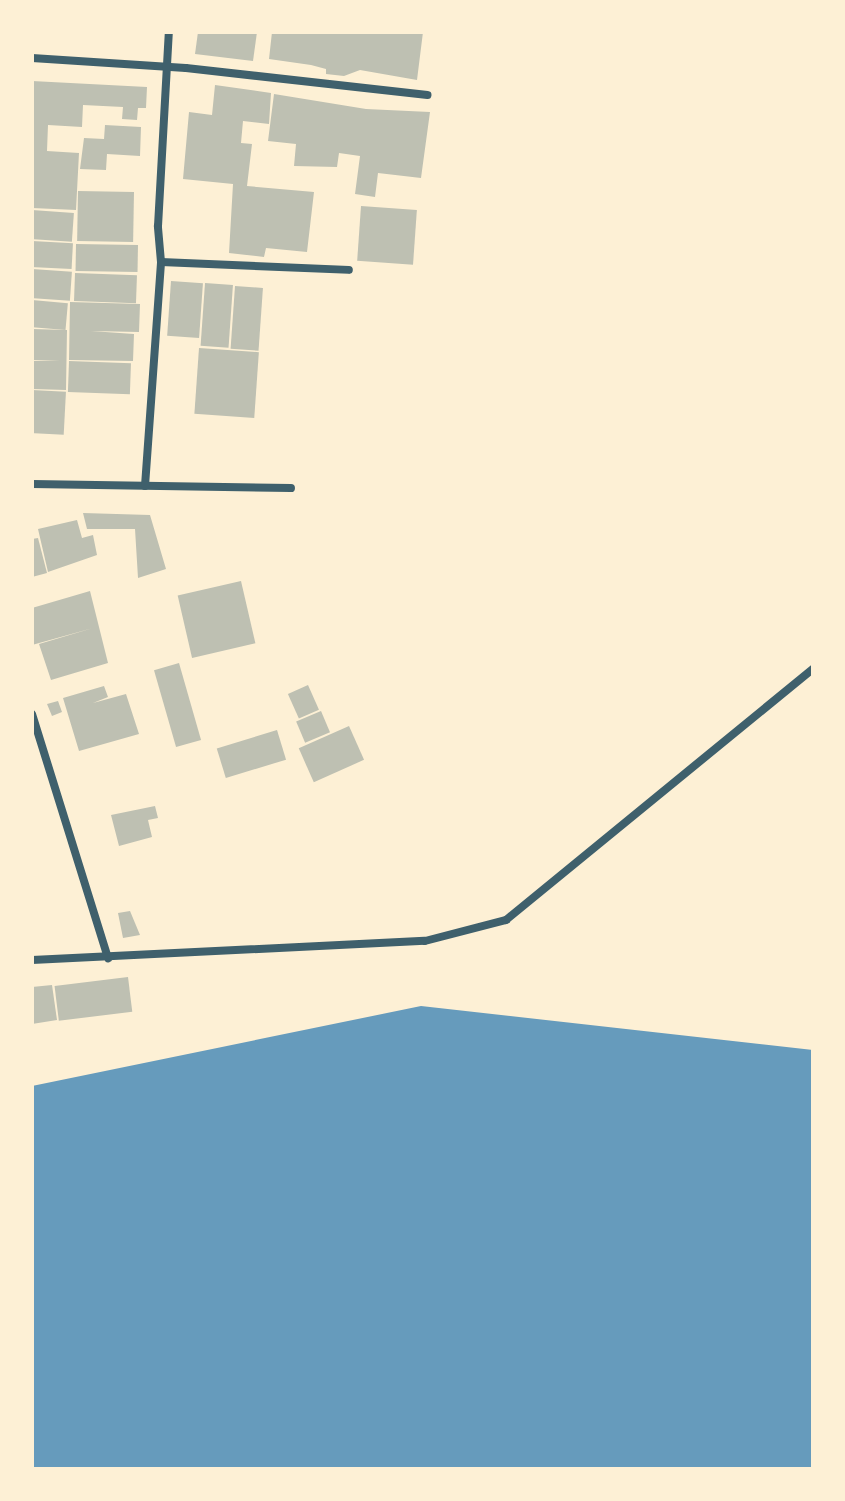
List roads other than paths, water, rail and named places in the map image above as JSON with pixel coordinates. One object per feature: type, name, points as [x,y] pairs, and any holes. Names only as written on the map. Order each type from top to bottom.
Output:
[{"type":"street","points":[[145,486],[161,262],[165,66],[169,32]]},
{"type":"street","points":[[32,58],[165,66],[427,95]]},
{"type":"street","points":[[161,262],[349,270]]},
{"type":"street","points":[[32,484],[291,488]]},
{"type":"street","points":[[32,960],[425,941],[506,920],[813,669]]},
{"type":"street","points":[[32,714],[108,958]]},
{"type":"water","points":[[421,1006],[813,1050],[813,1469],[32,1469],[32,1086]]}]
